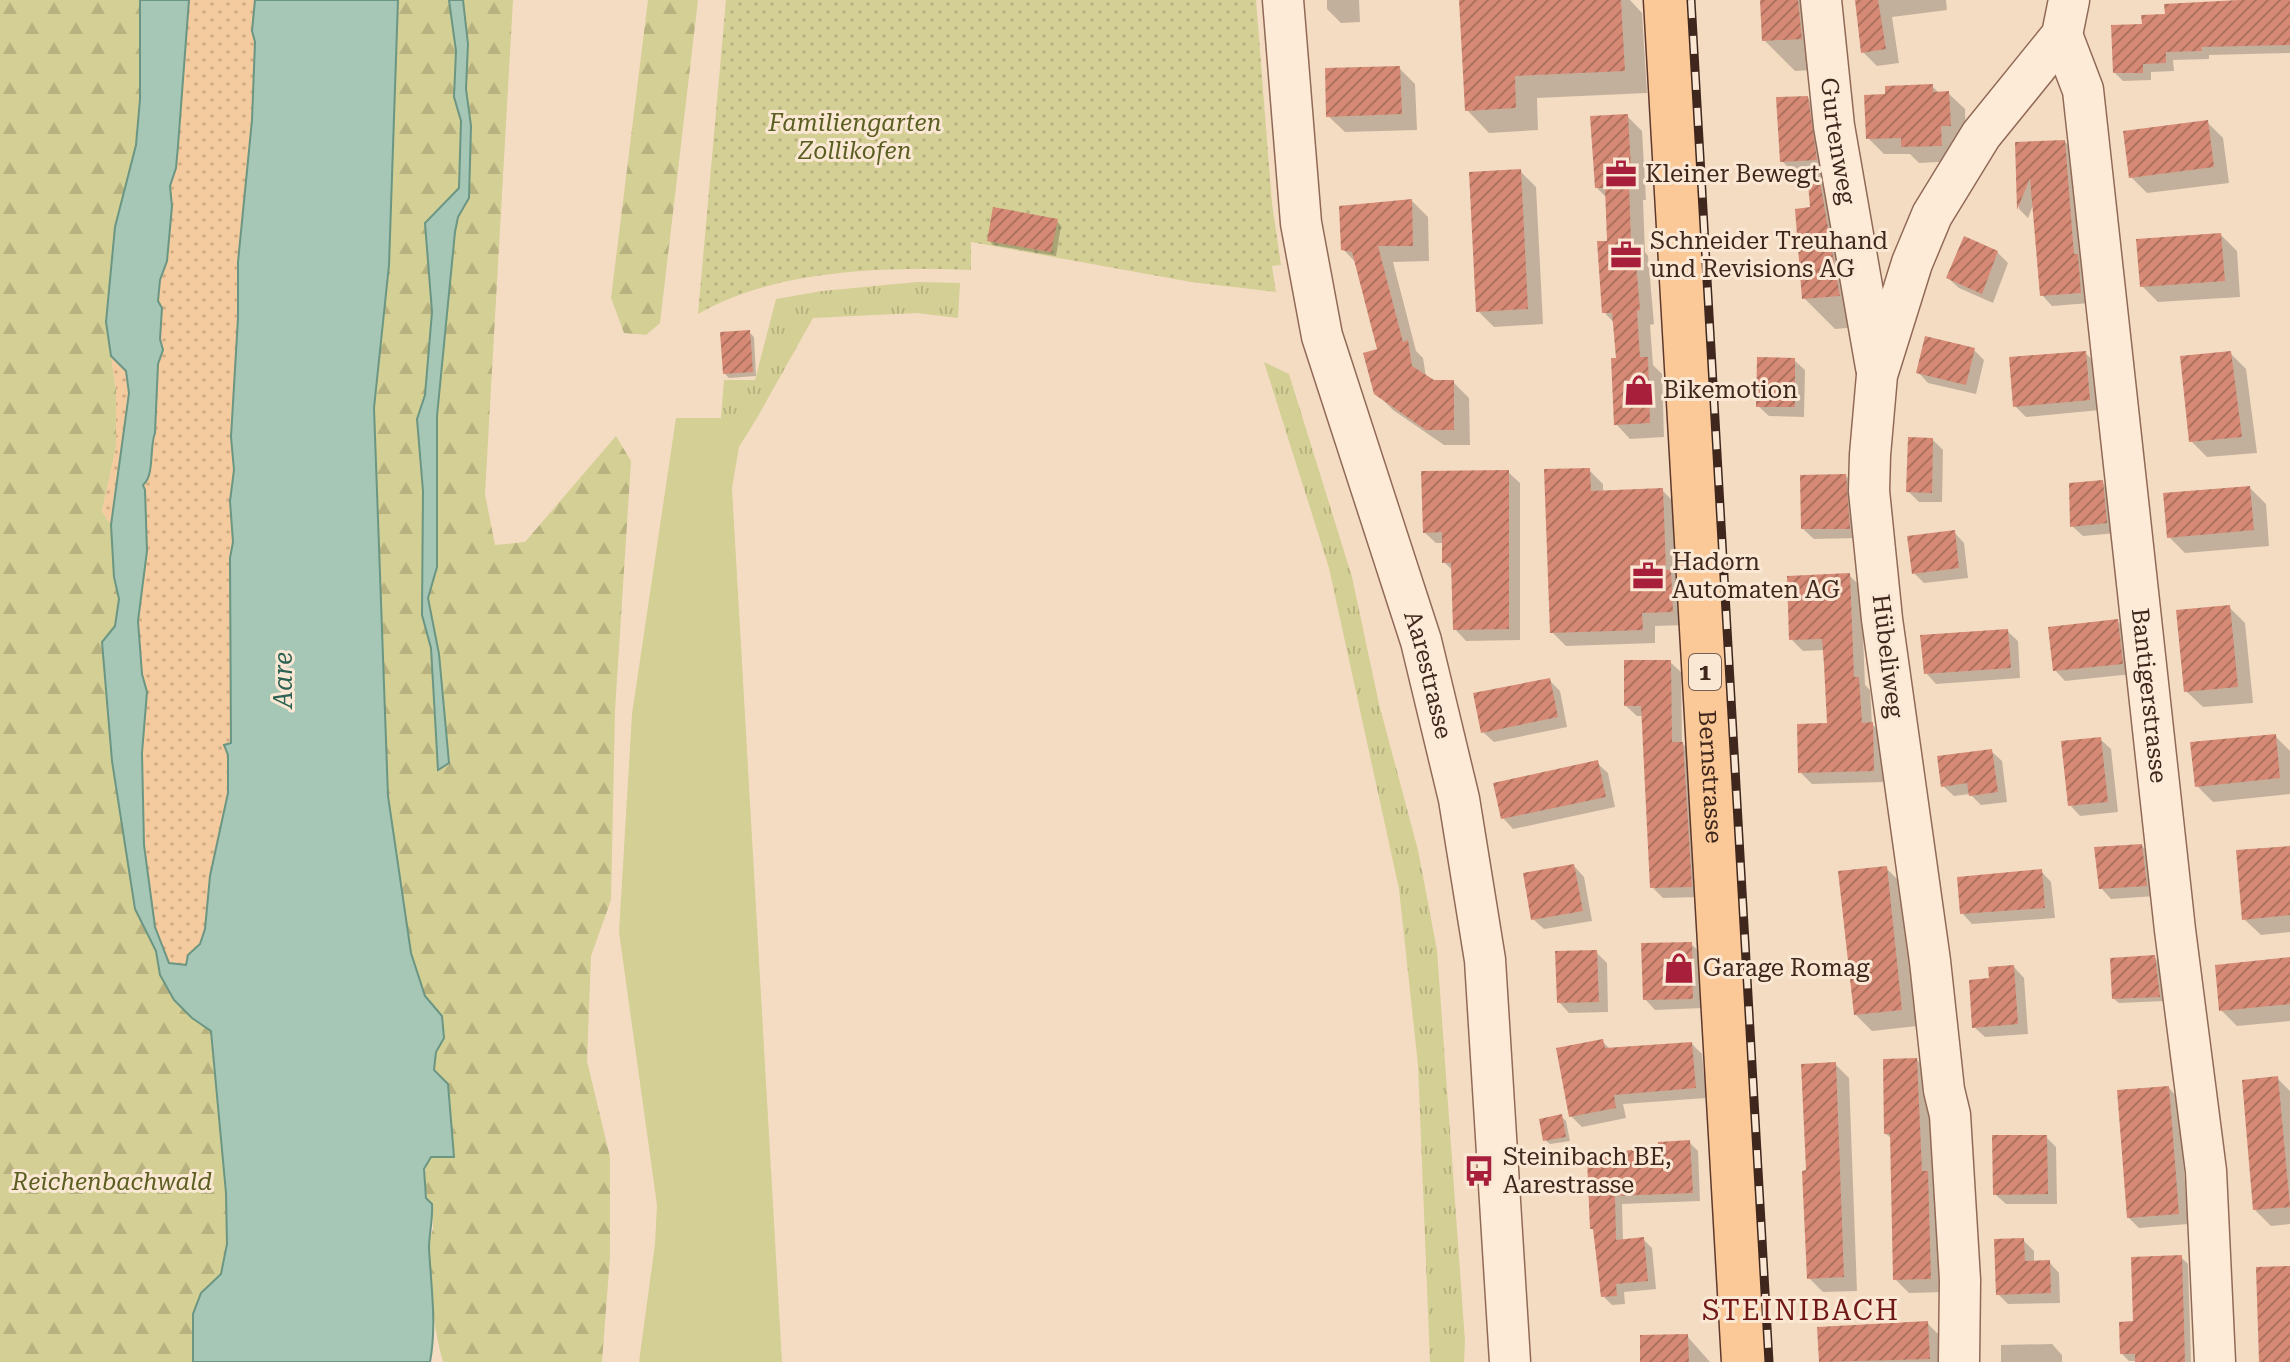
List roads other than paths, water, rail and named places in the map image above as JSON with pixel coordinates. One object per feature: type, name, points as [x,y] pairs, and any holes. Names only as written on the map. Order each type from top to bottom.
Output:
[{"type":"main road","name":"Bernstrasse","points":[[1666,0],[1744,1362]]},
{"type":"street","name":"Aarestrasse","points":[[1283,0],[1301,223],[1322,336],[1421,641],[1459,799],[1485,960],[1510,1362]]},
{"type":"street","name":"Gurtenweg","points":[[1821,0],[1834,126],[1877,375]]},
{"type":"street","name":"Hübeliweg","points":[[1959,1362],[1960,1280],[1950,1115],[1944,1090],[1930,961],[1882,619],[1869,491],[1870,455],[1877,375],[1912,263],[1932,215],[1981,135],[2066,18]]},
{"type":"street","name":"Bantigerstrasse","points":[[2066,18],[2083,90],[2170,883],[2206,1171],[2215,1362]]},
{"type":"water","name":"Aare","points":[[140,0],[189,0],[176,168],[170,186],[172,206],[167,261],[160,280],[158,301],[162,308],[160,339],[163,350],[158,364],[155,433],[149,475],[143,485],[147,551],[138,621],[142,674],[147,692],[142,753],[144,845],[155,927],[169,963],[186,965],[188,955],[200,944],[205,929],[210,876],[228,793],[228,755],[224,745],[231,743],[230,558],[233,542],[230,501],[234,470],[231,437],[238,262],[252,120],[255,0],[398,0],[389,265],[374,408],[388,796],[411,953],[425,996],[442,1016],[444,1038],[436,1052],[434,1070],[448,1084],[454,1157],[431,1157],[424,1169],[426,1198],[432,1204],[429,1248],[433,1320],[430,1362],[193,1362],[193,1314],[201,1293],[221,1274],[227,1244],[226,1193],[211,1031],[174,1000],[160,975],[156,951],[135,909],[112,761],[102,642],[115,626],[119,599],[114,577],[111,525],[129,393],[126,371],[111,356],[106,322],[115,227],[136,145],[140,99]]},
{"type":"water","points":[[449,0],[463,0],[468,44],[466,89],[471,126],[469,198],[458,217],[455,232],[437,416],[437,567],[428,598],[439,654],[449,763],[438,770],[431,648],[422,615],[423,491],[417,419],[425,395],[432,312],[425,223],[459,188],[461,121],[454,97],[456,51]]},
{"type":"railway","points":[[1691,0],[1769,1362]]},
{"type":"place","name":"Kleiner Bewegt","points":[[1621,174]]},
{"type":"place","name":"Schneider Treuhand und Revisions AG","points":[[1626,255]]},
{"type":"place","name":"Bikemotion","points":[[1639,390]]},
{"type":"place","name":"Hadorn Automaten AG","points":[[1648,576]]},
{"type":"place","name":"Garage Romag","points":[[1679,968]]},
{"type":"place","name":"Steinibach BE, Aarestrasse","points":[[1479,1171]]},
{"type":"district","name":"STEINIBACH","points":[[1801,1310]]},
{"type":"park label","name":"Familiengarten Zollikofen","points":[[855,137]]},
{"type":"park label","name":"Reichenbachwald","points":[[112,1182]]}]
